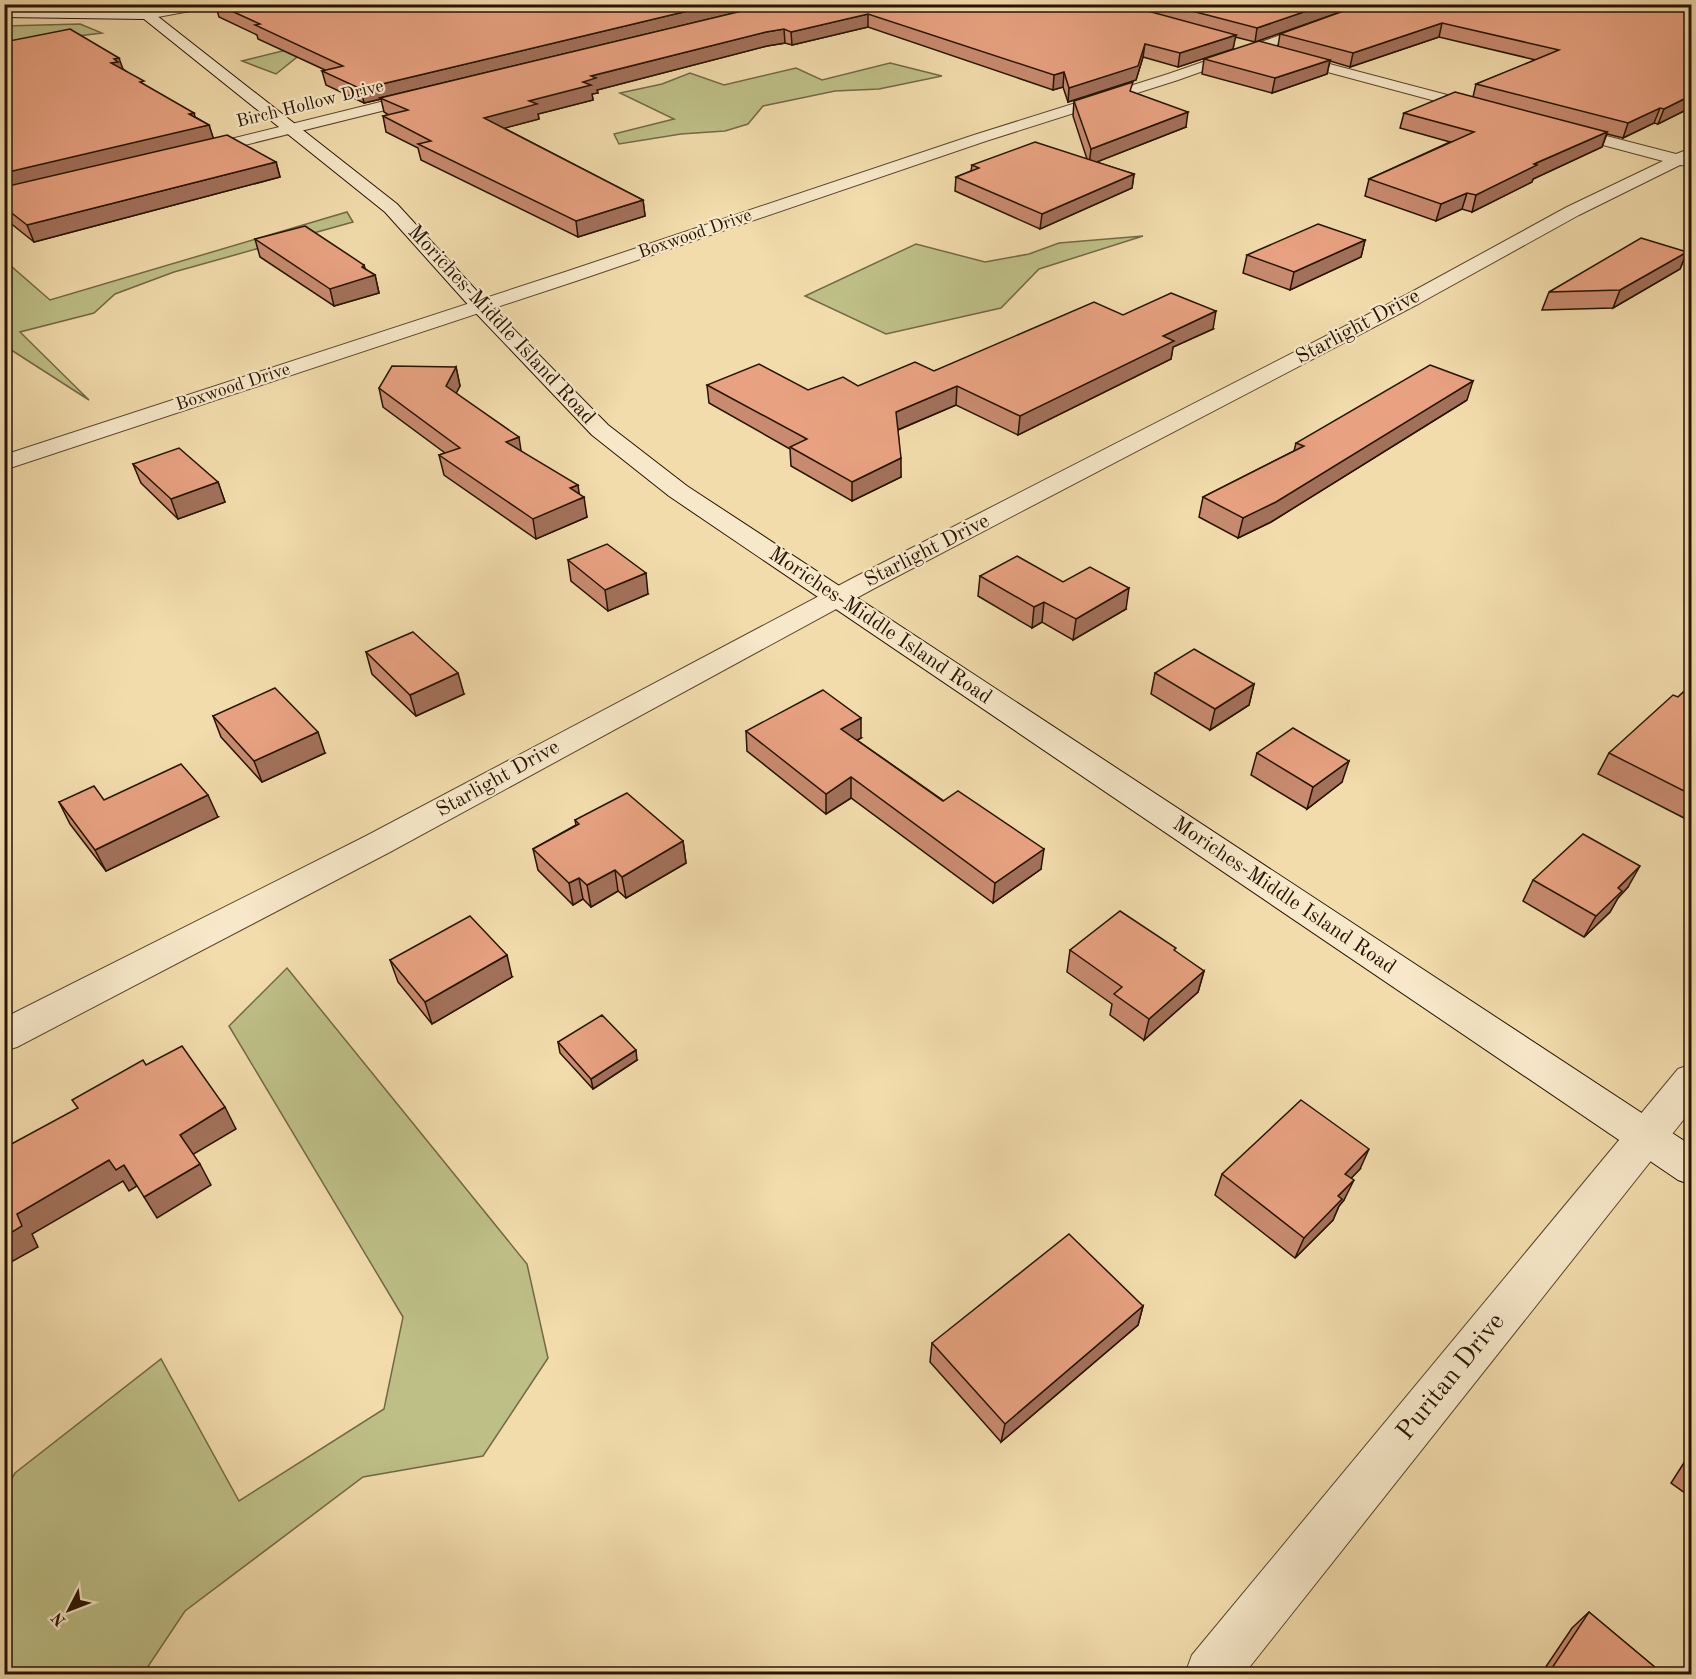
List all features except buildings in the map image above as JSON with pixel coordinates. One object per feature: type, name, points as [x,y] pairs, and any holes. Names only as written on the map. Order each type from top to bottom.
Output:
[{"type":"street","points":[[41,13],[91,4]]},
{"type":"street","name":"Moriches-Middle Island Road","points":[[133,4],[288,129],[391,208],[564,395],[638,462],[1692,1168]]},
{"type":"street","points":[[4,13],[147,15],[206,4]]},
{"type":"street","name":"Boxwood Drive","points":[[4,463],[572,276],[980,138],[1173,77],[1385,4]]},
{"type":"street","points":[[1230,42],[1495,111]]},
{"type":"street","name":"Birch Hollow Drive","points":[[186,154],[444,91]]},
{"type":"street","points":[[1541,124],[1687,159]]},
{"type":"street","name":"Starlight Drive","points":[[4,1036],[378,844],[591,728],[1402,305],[1573,212],[1687,159]]},
{"type":"street","name":"Puritan Drive","points":[[1211,1674],[1692,1080]]},
{"type":"green space","points":[[80,24],[102,33],[5,48],[5,26]]},
{"type":"green space","points":[[355,33],[301,54],[276,74],[242,61]]},
{"type":"green space","points":[[890,63],[942,76],[879,89],[835,91],[763,106],[748,124],[725,131],[681,134],[619,144],[614,134],[674,119],[620,93],[662,84],[690,73],[724,85],[796,68],[822,80]]},
{"type":"green space","points":[[347,212],[353,222],[174,272],[115,294],[94,313],[20,332],[89,400],[5,346],[4,260],[50,300]]},
{"type":"green space","points":[[1143,236],[1039,269],[1001,308],[886,334],[805,296],[916,244],[985,262],[1029,254],[1059,243]]},
{"type":"green space","points":[[287,968],[527,1264],[548,1358],[483,1456],[363,1477],[185,1611],[143,1674],[5,1674],[5,1490],[15,1473],[161,1359],[239,1501],[384,1409],[403,1317],[229,1026]]}]
